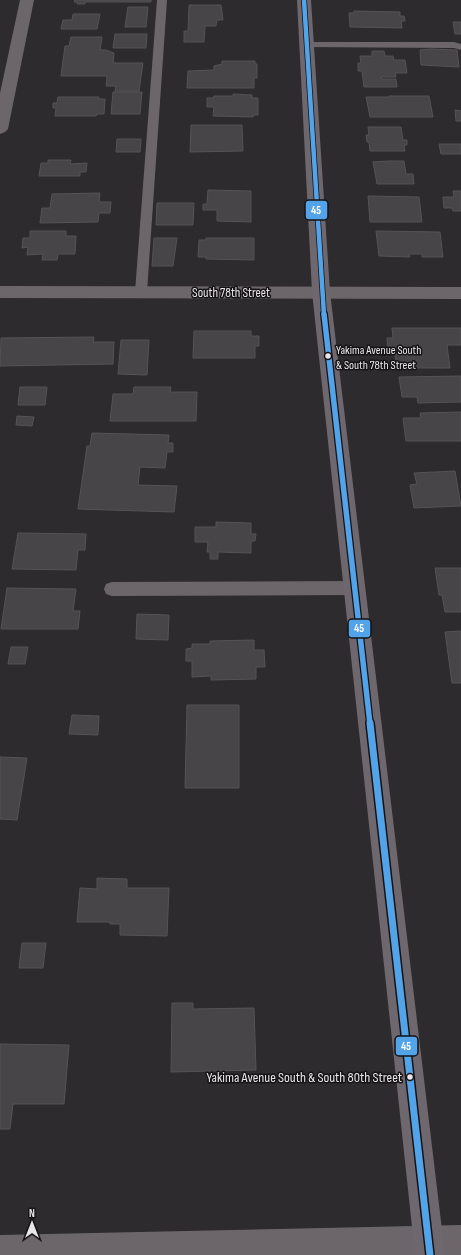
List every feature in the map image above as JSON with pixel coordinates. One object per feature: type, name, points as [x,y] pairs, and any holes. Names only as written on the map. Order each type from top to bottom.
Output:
[{"type":"main road","points":[[304,0],[321,292],[429,1248]]},
{"type":"street","points":[[0,129],[27,0]]},
{"type":"street","name":"South 78th Street","points":[[0,292],[461,292]]},
{"type":"street","points":[[0,1250],[50,1252],[429,1248],[461,1240]]},
{"type":"lane","points":[[141,292],[162,0]]},
{"type":"lane","points":[[307,45],[454,45],[461,47]]},
{"type":"lane","points":[[112,589],[355,588]]},
{"type":"building","points":[[75,0],[151,0],[151,2],[85,2],[85,4],[77,4],[77,2],[74,2]]},
{"type":"building","points":[[189,5],[221,5],[223,20],[217,20],[216,26],[205,26],[204,42],[184,42],[184,31],[188,31]]},
{"type":"building","points":[[128,7],[148,7],[146,27],[125,27]]},
{"type":"building","points":[[354,11],[400,12],[400,16],[404,16],[405,21],[401,21],[402,28],[350,27],[349,13],[354,13]]},
{"type":"building","points":[[73,14],[100,14],[97,29],[61,29],[63,20],[72,20]]},
{"type":"building","points":[[453,22],[461,22],[461,34],[455,34]]},
{"type":"building","points":[[115,34],[147,34],[146,48],[113,48]]},
{"type":"building","points":[[71,37],[102,37],[100,50],[106,50],[114,53],[113,63],[143,63],[139,91],[115,91],[116,86],[106,86],[107,76],[61,76],[65,46],[69,46]]},
{"type":"building","points":[[420,50],[457,50],[459,67],[421,65]]},
{"type":"building","points":[[372,51],[384,51],[385,56],[393,56],[394,60],[405,60],[407,73],[395,73],[396,77],[381,77],[382,79],[396,79],[397,87],[364,87],[362,71],[358,71],[358,63],[361,63],[360,56],[372,56]]},
{"type":"building","points":[[222,61],[255,61],[255,64],[257,64],[257,78],[254,78],[254,88],[187,88],[188,71],[214,70],[214,66],[222,64]]},
{"type":"building","points":[[113,92],[142,92],[140,114],[111,114]]},
{"type":"building","points":[[233,94],[252,95],[252,98],[258,98],[258,115],[253,115],[253,117],[213,116],[214,107],[207,107],[207,98],[213,98],[214,96],[233,96]]},
{"type":"building","points":[[429,96],[433,117],[370,117],[366,97]]},
{"type":"building","points":[[58,97],[99,97],[99,99],[105,99],[104,114],[97,114],[96,116],[55,116],[56,108],[53,108],[53,103],[57,103]]},
{"type":"building","points":[[455,110],[461,111],[461,121],[456,121]]},
{"type":"building","points":[[191,125],[242,125],[243,151],[190,152]]},
{"type":"building","points":[[368,127],[401,127],[403,140],[407,140],[407,145],[404,145],[405,151],[370,151],[369,142],[367,142],[366,135],[369,135]]},
{"type":"building","points":[[117,139],[141,139],[140,152],[116,152]]},
{"type":"building","points":[[439,144],[461,144],[461,154],[441,154]]},
{"type":"building","points":[[48,160],[71,160],[70,164],[87,163],[86,172],[80,172],[80,176],[39,176],[41,163],[48,163]]},
{"type":"building","points":[[404,161],[406,174],[413,174],[414,184],[377,184],[373,162]]},
{"type":"building","points":[[208,190],[251,191],[251,222],[217,221],[217,210],[203,210],[203,204],[207,204]]},
{"type":"building","points":[[453,191],[461,191],[461,211],[453,211],[452,208],[444,208],[443,197],[454,197]]},
{"type":"building","points":[[100,193],[99,202],[111,202],[110,213],[99,213],[98,222],[40,223],[42,208],[50,208],[52,194]]},
{"type":"building","points":[[368,196],[419,197],[422,222],[370,222]]},
{"type":"building","points":[[157,203],[194,203],[193,225],[156,225]]},
{"type":"building","points":[[30,231],[66,231],[66,236],[76,236],[75,254],[58,254],[57,260],[42,260],[43,254],[27,255],[28,247],[22,248],[23,238],[30,238]]},
{"type":"building","points":[[376,231],[440,232],[443,257],[422,257],[422,254],[409,254],[410,257],[379,256]]},
{"type":"building","points":[[154,238],[177,238],[173,266],[152,266]]},
{"type":"building","points":[[206,238],[254,238],[254,260],[206,259],[206,257],[198,257],[199,240],[206,240]]},
{"type":"building","points":[[392,328],[461,328],[461,345],[447,345],[450,368],[397,368],[394,349],[388,349],[387,338],[393,338]]},
{"type":"building","points":[[194,331],[251,331],[251,336],[259,336],[259,346],[255,346],[255,358],[193,358]]},
{"type":"building","points":[[94,337],[93,342],[114,342],[113,364],[0,366],[1,338]]},
{"type":"building","points":[[121,340],[149,340],[147,375],[118,374]]},
{"type":"building","points":[[461,376],[461,402],[418,403],[417,397],[402,397],[399,377]]},
{"type":"building","points":[[20,387],[47,387],[45,405],[18,405]]},
{"type":"building","points":[[134,387],[171,387],[170,392],[197,392],[196,421],[110,421],[113,394],[133,394]]},
{"type":"building","points":[[461,412],[461,441],[406,441],[403,418],[421,418],[420,413]]},
{"type":"building","points":[[17,416],[34,417],[32,426],[16,425]]},
{"type":"building","points":[[92,433],[169,435],[168,443],[173,443],[173,452],[167,452],[165,468],[140,467],[138,485],[177,486],[174,512],[78,509],[87,446],[90,446]]},
{"type":"building","points":[[455,471],[461,506],[414,508],[410,485],[417,484],[414,473]]},
{"type":"building","points":[[216,522],[251,523],[251,534],[256,534],[255,541],[251,541],[251,553],[218,552],[218,559],[210,559],[210,552],[207,552],[208,542],[195,542],[195,527],[216,527]]},
{"type":"building","points":[[18,533],[86,534],[85,550],[78,550],[76,570],[12,569]]},
{"type":"building","points":[[435,568],[461,568],[461,612],[445,612],[442,595],[439,595]]},
{"type":"building","points":[[7,588],[76,589],[73,611],[80,611],[78,629],[1,629]]},
{"type":"building","points":[[137,614],[169,615],[168,640],[136,639]]},
{"type":"building","points":[[461,631],[461,683],[452,683],[445,632]]},
{"type":"building","points":[[254,640],[254,650],[264,650],[265,667],[256,667],[256,679],[211,680],[211,676],[192,677],[192,661],[186,661],[186,649],[192,648],[192,644],[210,644],[210,641]]},
{"type":"building","points":[[11,647],[28,647],[25,664],[8,664]]},
{"type":"building","points":[[187,705],[239,705],[239,788],[185,788]]},
{"type":"building","points":[[72,715],[99,716],[98,735],[69,734]]},
{"type":"building","points":[[0,757],[27,758],[17,820],[0,819]]},
{"type":"building","points":[[97,878],[127,879],[127,888],[169,888],[167,936],[120,935],[120,924],[110,924],[110,922],[77,922],[80,888],[97,889]]},
{"type":"building","points":[[22,943],[46,943],[43,968],[19,968]]},
{"type":"building","points":[[172,1003],[193,1003],[193,1009],[254,1008],[256,1070],[171,1072]]},
{"type":"building","points":[[0,1044],[69,1045],[64,1104],[13,1104],[10,1129],[0,1129]]},
{"type":"transit line","name":"45","points":[[304,0],[321,292],[430,1255]]},
{"type":"place","name":"Yakima Avenue South & South 78th Street","points":[[328,356]]},
{"type":"place","name":"Yakima Avenue South & South 80th Street","points":[[410,1077]]}]
